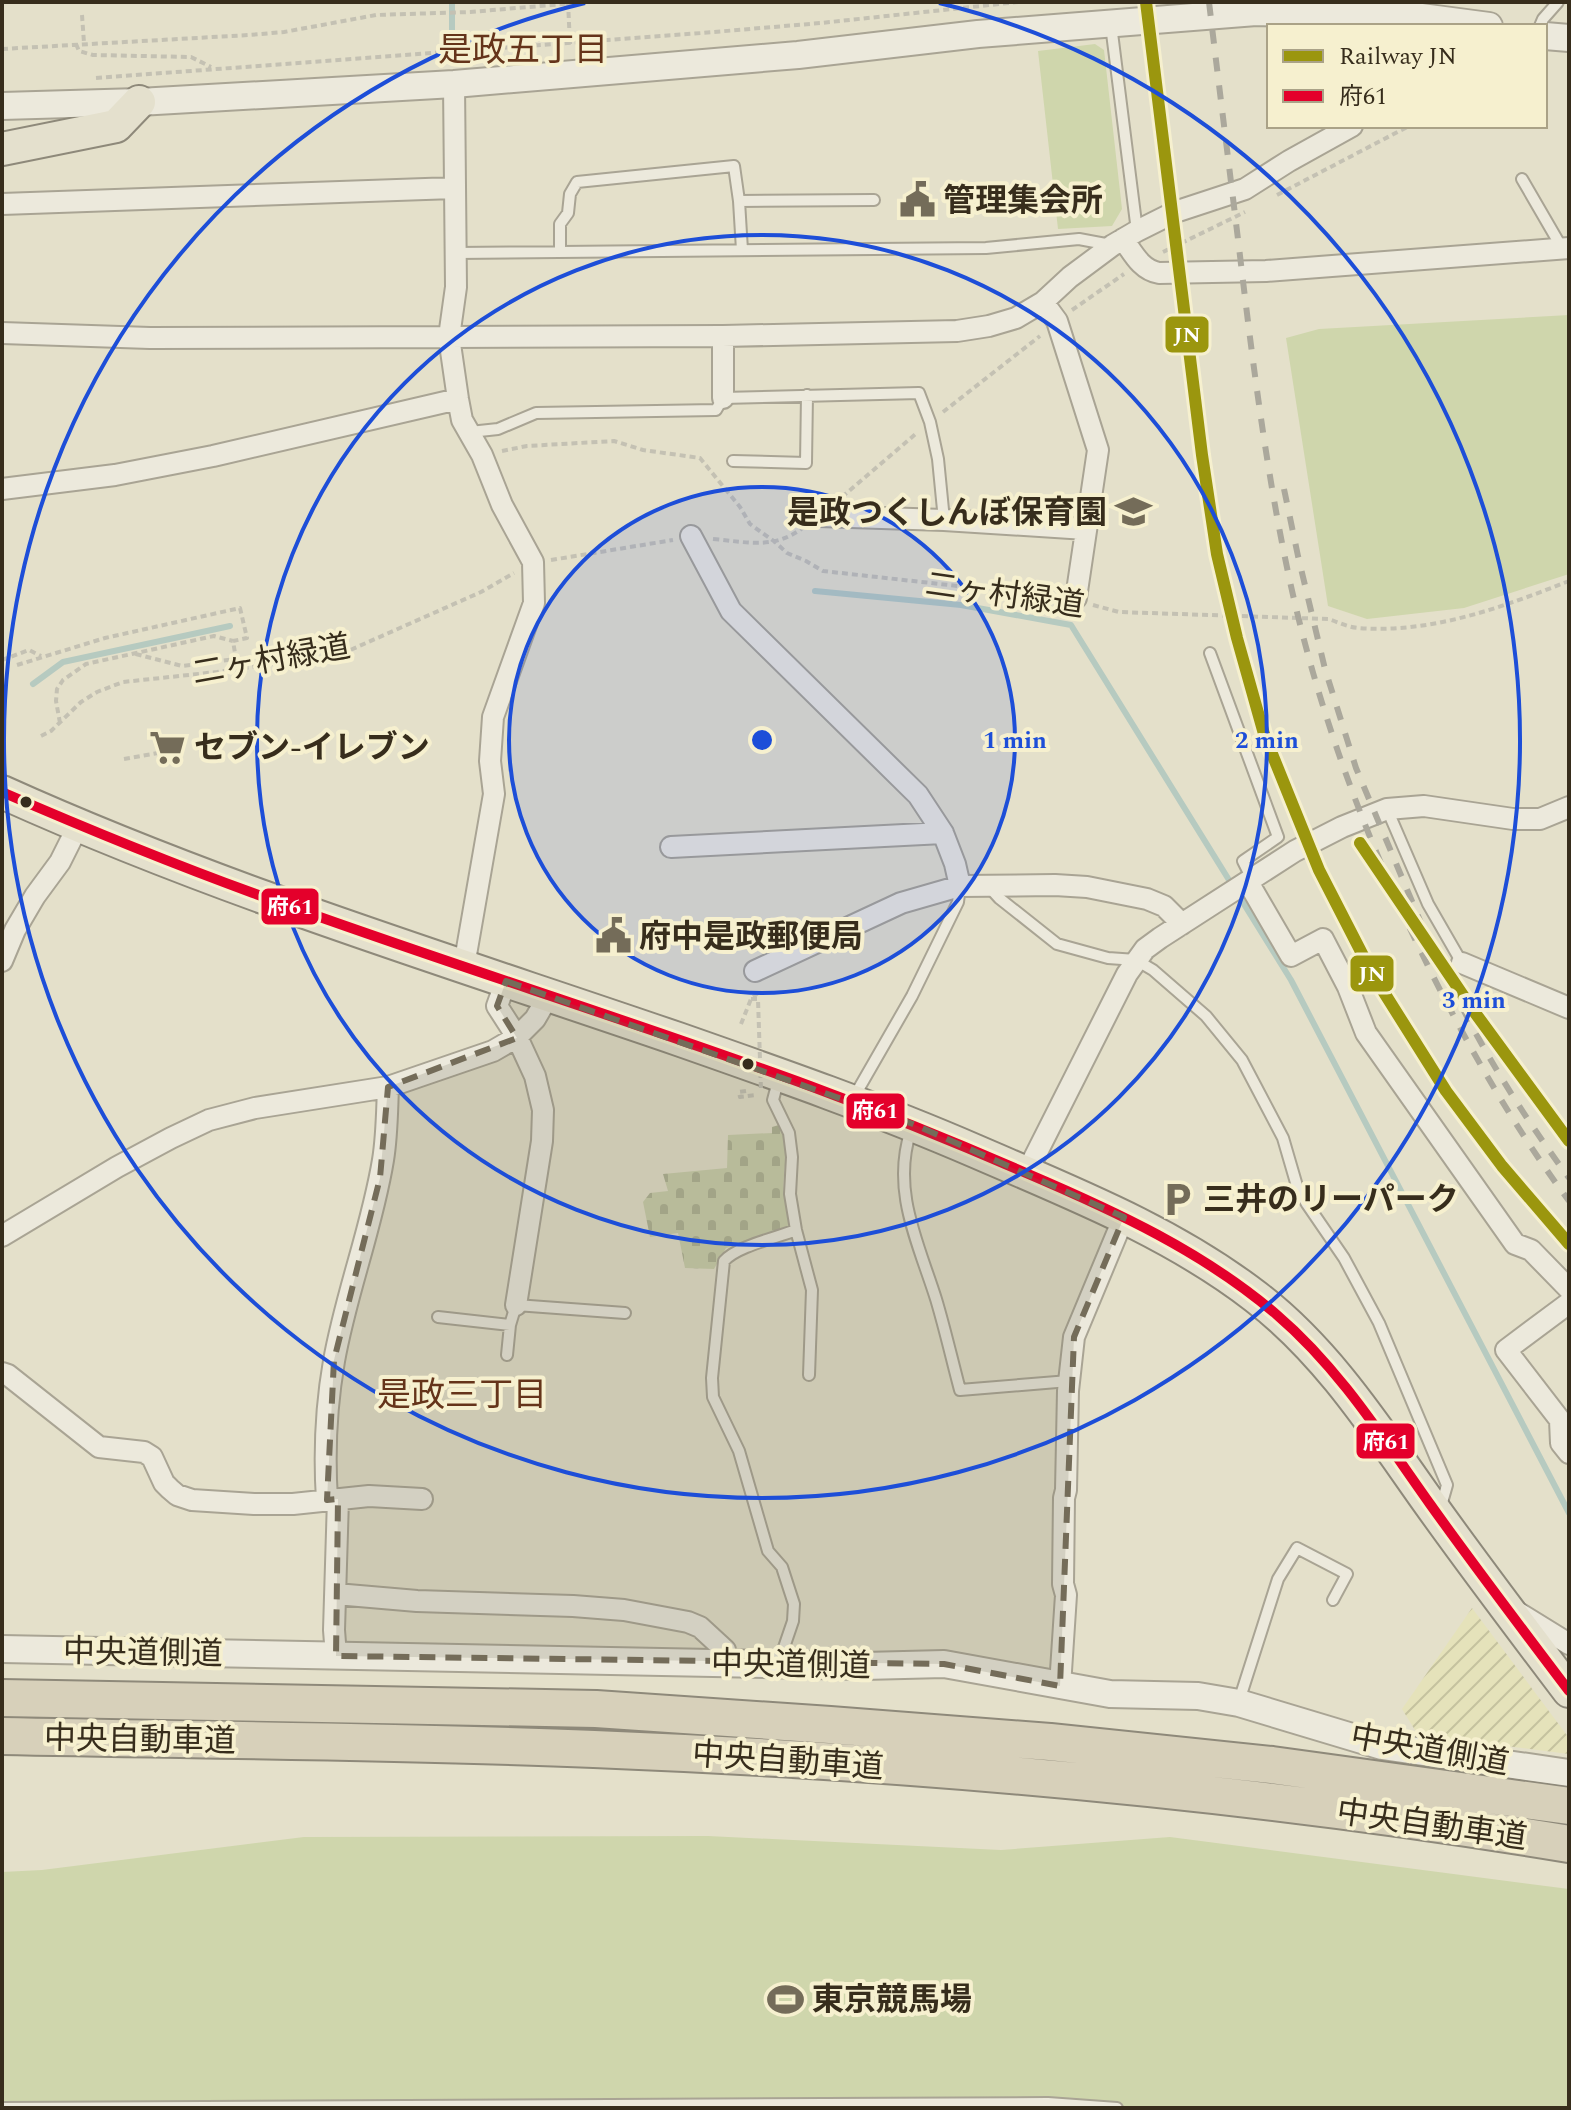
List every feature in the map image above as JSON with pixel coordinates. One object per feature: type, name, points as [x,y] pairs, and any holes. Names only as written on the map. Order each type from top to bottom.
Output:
[{"type":"highway","name":"中央自動車道","points":[[2,1698],[596,1709],[814,1724],[1050,1742],[1272,1765],[1569,1806]]},
{"type":"highway","name":"中央自動車道","points":[[2,1736],[594,1749],[828,1762],[1047,1778],[1270,1802],[1569,1844]]},
{"type":"main road","points":[[2,149],[116,126],[139,102]]},
{"type":"main road","points":[[2,792],[78,826],[286,906],[549,995],[770,1082],[852,1101],[913,1124],[1124,1217],[1206,1261],[1259,1299],[1308,1344],[1350,1392],[1569,1691]]},
{"type":"street","points":[[2,106],[139,102],[454,84],[769,57],[978,34],[1256,12],[1421,17],[1460,23]]},
{"type":"street","points":[[1547,36],[1569,38]]},
{"type":"street","points":[[454,84],[456,287],[449,337],[458,399],[462,420],[533,562],[534,603],[493,717],[490,761],[494,794],[464,966]]},
{"type":"street","points":[[2,333],[150,338],[723,336],[957,331],[1016,318],[1043,302],[1070,277],[1124,238],[1175,212],[1245,189],[1348,128]]},
{"type":"street","points":[[2,204],[454,188]]},
{"type":"street","points":[[1124,238],[1140,263],[1150,272],[1159,273],[1266,271],[1566,248]]},
{"type":"street","points":[[1043,302],[1057,321],[1098,450],[1076,598]]},
{"type":"street","points":[[723,336],[723,398]]},
{"type":"street","points":[[2,489],[115,475],[199,459],[458,399]]},
{"type":"street","points":[[819,516],[1086,529]]},
{"type":"street","points":[[691,536],[731,611],[918,795],[943,833],[960,886]]},
{"type":"street","points":[[1026,1174],[1127,974],[1145,949],[1318,838],[1387,809],[1424,806],[1513,819],[1540,819],[1569,807]]},
{"type":"street","points":[[2,961],[15,930],[60,862],[78,826]]},
{"type":"street","points":[[671,847],[943,833]]},
{"type":"street","points":[[1243,885],[1291,956],[1323,939],[1348,987],[1366,1033],[1515,1244],[1531,1250],[1569,1289]]},
{"type":"street","points":[[755,971],[901,903],[960,886],[1087,887],[1147,899],[1164,906],[1182,924]]},
{"type":"street","points":[[1462,963],[1569,1008]]},
{"type":"street","points":[[506,981],[497,1006],[517,1037],[535,1076],[543,1110],[542,1141],[516,1305]]},
{"type":"street","points":[[2,1236],[117,1167],[209,1120],[255,1108],[388,1087],[476,1058],[517,1037],[535,1019],[549,995]]},
{"type":"street","points":[[336,1656],[333,1500],[325,1462],[328,1399],[354,1275],[380,1178],[388,1087]]},
{"type":"street","points":[[1060,1686],[1066,1595],[1063,1584],[1064,1498],[1074,1337],[1124,1217]]},
{"type":"street","points":[[1569,1303],[1506,1350],[1560,1420],[1561,1443],[1569,1453]]},
{"type":"street","points":[[2,1373],[99,1447],[144,1452],[152,1457],[164,1483],[177,1495],[192,1500],[293,1504],[369,1496],[422,1499]]},
{"type":"street","points":[[336,1594],[417,1601],[624,1610],[700,1627],[725,1650],[724,1663]]},
{"type":"street","points":[[1503,1604],[1569,1644]]},
{"type":"street","name":"中央道側道","points":[[2,1649],[864,1666],[944,1664],[1110,1694],[1198,1696],[1239,1703],[1382,1746],[1569,1773]]},
{"type":"lane","points":[[1541,24],[1558,2]]},
{"type":"lane","points":[[456,253],[986,248],[1124,238],[1111,23]]},
{"type":"lane","points":[[560,251],[560,224],[568,213],[570,194],[577,182],[734,166],[742,250]]},
{"type":"lane","points":[[1522,179],[1566,248]]},
{"type":"lane","points":[[739,201],[874,200]]},
{"type":"lane","points":[[470,432],[498,429],[536,413],[716,410],[723,398],[919,393],[930,422],[938,459],[944,520]]},
{"type":"lane","points":[[733,461],[806,463],[807,395]]},
{"type":"lane","points":[[1210,653],[1278,837],[1243,861],[1243,885]]},
{"type":"lane","points":[[1387,809],[1428,904],[1462,963]]},
{"type":"lane","points":[[852,1101],[912,996],[958,902],[960,886]]},
{"type":"lane","points":[[988,886],[1057,944],[1108,958],[1136,960],[1153,970],[1206,1016],[1242,1060],[1283,1138],[1297,1186],[1344,1258],[1391,1349],[1447,1485],[1438,1516]]},
{"type":"lane","points":[[770,1082],[773,1100],[789,1133],[792,1157],[790,1194],[812,1290],[809,1375]]},
{"type":"lane","points":[[913,1124],[904,1150],[905,1198],[960,1390],[1069,1381]]},
{"type":"lane","points":[[778,1664],[793,1621],[794,1604],[782,1567],[768,1551],[739,1451],[713,1397],[712,1378],[724,1261],[740,1250],[796,1230]]},
{"type":"lane","points":[[507,1355],[516,1305],[625,1313]]},
{"type":"lane","points":[[438,1317],[510,1325]]},
{"type":"lane","points":[[1239,1703],[1278,1579],[1297,1548],[1347,1574],[1333,1600]]},
{"type":"lane","points":[[2,2108],[1048,2103],[1117,2108]]},
{"type":"path","points":[[2,49],[284,32],[376,15],[470,12],[587,2]]},
{"type":"path","points":[[114,77],[570,44],[821,23],[1018,2]]},
{"type":"path","points":[[568,3],[570,44]]},
{"type":"path","points":[[82,15],[84,43]]},
{"type":"path","points":[[76,44],[79,51],[93,55],[191,57],[213,68]]},
{"type":"path","points":[[775,542],[787,539],[819,516],[1057,321],[1140,263]]},
{"type":"path","name":"二ヶ村緑道","points":[[482,455],[527,446],[614,441],[643,450],[700,458],[750,524],[787,553],[823,571],[1076,598],[1119,612],[1328,619],[1357,628],[1399,628],[1443,622],[1481,612],[1520,601],[1569,581]]},
{"type":"path","name":"二ヶ村緑道","points":[[41,736],[51,731],[81,702],[123,682],[217,672],[348,651],[481,592],[533,562],[691,536],[764,544],[775,542]]},
{"type":"path","points":[[17,665],[105,638],[240,608],[247,638],[233,641],[214,636],[86,664],[63,680],[57,689],[60,723]]},
{"type":"path","points":[[132,653],[182,666],[236,659],[233,641]]},
{"type":"path","points":[[2,660],[29,650],[42,656]]},
{"type":"path","points":[[215,662],[217,672]]},
{"type":"path","points":[[124,759],[158,753]]},
{"type":"path","points":[[741,1024],[751,999],[758,999],[770,1082]]},
{"type":"highlighted area","points":[[506,981],[913,1124],[1124,1217],[1074,1337],[1060,1686],[944,1664],[336,1656],[338,1499],[327,1500],[334,1360],[380,1178],[388,1087],[517,1038],[497,1006]]},
{"type":"shaded area","points":[[1472,1608],[1569,1738],[1569,1754],[1418,1735],[1402,1709]]},
{"type":"green space","points":[[1095,44],[1104,50],[1122,209],[1112,226],[1058,229],[1038,51]]},
{"type":"green space","points":[[1569,315],[1569,574],[1464,608],[1367,619],[1328,606],[1286,338],[1319,329]]},
{"type":"green space","points":[[779,1125],[785,1141],[783,1185],[790,1226],[777,1234],[726,1248],[714,1269],[685,1268],[678,1233],[650,1237],[643,1202],[650,1193],[668,1191],[663,1174],[727,1168],[728,1135],[772,1133],[772,1127]]},
{"type":"green space","name":"東京競馬場","points":[[708,1836],[1001,1850],[1170,1837],[1569,1889],[1569,2108],[2,2108],[2,1872],[42,1870],[304,1837]]},
{"type":"waterway","points":[[452,2],[452,30]]},
{"type":"waterway","points":[[815,591],[961,605],[1071,625],[1291,980],[1569,1513]]},
{"type":"waterway","points":[[33,684],[63,662],[230,626]]},
{"type":"railway","points":[[1209,2],[1268,466],[1289,577],[1314,677],[1346,776],[1428,966],[1493,1086],[1569,1201]]},
{"type":"railway","points":[[1284,489],[1325,669],[1356,768],[1424,930]]},
{"type":"railway","points":[[1463,1009],[1513,1096],[1569,1178]]},
{"type":"rail line","name":"JN","points":[[1146,2],[1217,554],[1264,734],[1319,870],[1373,975],[1446,1091],[1502,1166],[1569,1244]]},
{"type":"rail line","name":"JN","points":[[1360,843],[1473,1010],[1569,1141]]},
{"type":"transit line","name":"府61","points":[[2,792],[253,893],[741,1061],[865,1107],[1059,1187],[1189,1252],[1249,1292],[1277,1315],[1340,1381],[1569,1691]]},
{"type":"place","name":"管理集会所","points":[[917,200]]},
{"type":"place","name":"是政つくしんぼ保育園","points":[[1133,512]]},
{"type":"place","name":"セブン-イレブン","points":[[168,747]]},
{"type":"place","name":"府中是政郵便局","points":[[613,936]]},
{"type":"place","name":"三井のリーパーク","points":[[1177,1199]]},
{"type":"place","name":"東京競馬場","points":[[786,1999]]},
{"type":"district","name":"是政五丁目","points":[[523,49]]},
{"type":"district","name":"是政三丁目","points":[[462,1394]]}]
